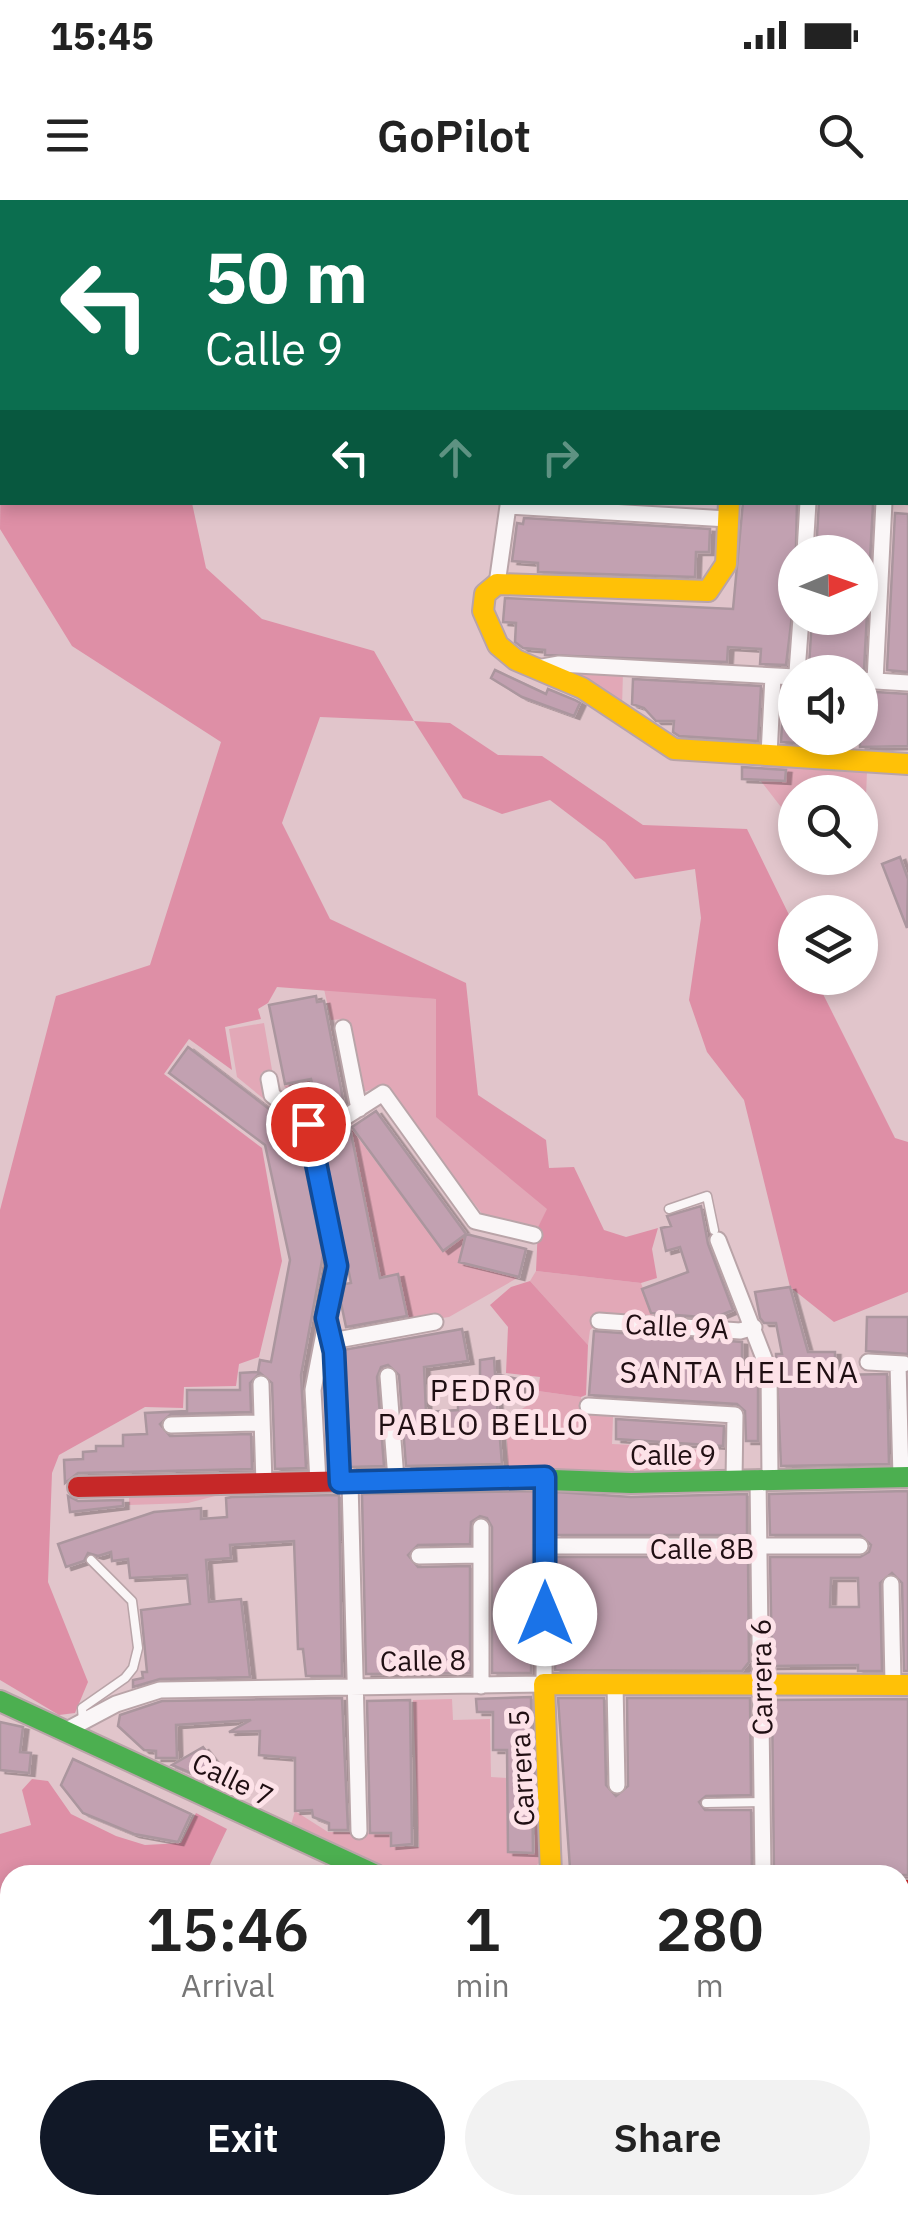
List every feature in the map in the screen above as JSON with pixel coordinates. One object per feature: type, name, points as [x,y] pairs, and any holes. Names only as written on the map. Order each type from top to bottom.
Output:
[{"type":"street","points":[[497,584],[504,514],[508,506],[520,505]]},
{"type":"street","points":[[561,505],[728,511],[725,572],[718,586],[708,591],[497,584],[485,594],[483,611],[498,646],[582,688],[674,749],[908,764]]},
{"type":"street","points":[[806,535],[808,505]]},
{"type":"street","points":[[869,655],[884,505]]},
{"type":"street","points":[[537,668],[559,664],[778,676]]},
{"type":"street","points":[[769,756],[773,676]]},
{"type":"street","points":[[878,681],[908,683]]},
{"type":"street","points":[[343,1028],[360,1109]]},
{"type":"street","points":[[269,1080],[272,1095],[308,1124],[337,1266],[313,1390],[336,1482]]},
{"type":"street","points":[[308,1124],[347,1116],[382,1093],[475,1221],[534,1235]]},
{"type":"street","name":"Carrera 6","points":[[716,1235],[769,1371],[760,1548],[763,1865]]},
{"type":"street","points":[[326,1318],[332,1341],[336,1482],[354,1688],[359,1831]]},
{"type":"street","name":"Calle 9A","points":[[599,1321],[740,1331],[754,1327]]},
{"type":"street","points":[[332,1341],[436,1322]]},
{"type":"street","points":[[868,1362],[903,1364],[904,1477]]},
{"type":"street","points":[[388,1376],[396,1480]]},
{"type":"street","points":[[260,1384],[264,1484]]},
{"type":"street","points":[[588,1406],[735,1416],[734,1481]]},
{"type":"street","points":[[171,1425],[261,1423]]},
{"type":"street","name":"Calle 9","points":[[78,1486],[545,1477],[631,1482],[904,1477]]},
{"type":"street","name":"Carrera 5","points":[[545,1477],[544,1684],[551,1865]]},
{"type":"street","points":[[481,1527],[481,1686]]},
{"type":"street","name":"Calle 8B","points":[[545,1546],[860,1546]]},
{"type":"street","points":[[419,1556],[481,1555]]},
{"type":"street","points":[[891,1584],[900,1684]]},
{"type":"street","points":[[616,1684],[617,1785]]},
{"type":"street","name":"Calle 8","points":[[70,1726],[116,1704],[160,1690],[900,1684]]},
{"type":"street","name":"Calle 7","points":[[0,1701],[32,1716],[70,1726],[355,1865]]},
{"type":"lane","points":[[669,1210],[707,1196],[716,1235]]},
{"type":"lane","points":[[70,1726],[82,1708],[134,1668],[138,1648],[132,1601],[91,1560]]},
{"type":"lane","points":[[706,1803],[763,1802]]},
{"type":"shaded area","points":[[0,505],[192,505],[206,568],[262,619],[374,651],[414,721],[320,717],[282,823],[330,919],[466,983],[478,1095],[546,1140],[549,1168],[574,1167],[604,1230],[626,1237],[658,1228],[652,1249],[657,1278],[641,1283],[536,1271],[538,1227],[547,1209],[436,1117],[436,999],[277,987],[268,1003],[258,1009],[261,1019],[225,1027],[232,1070],[189,1039],[164,1074],[262,1148],[282,1261],[259,1357],[239,1364],[236,1386],[184,1387],[183,1408],[145,1407],[59,1455],[52,1473],[48,1582],[88,1682],[75,1713],[59,1715],[0,1680],[0,1210],[56,996],[150,965],[221,742],[72,646],[0,529]]},
{"type":"shaded area","points":[[560,669],[623,672],[622,707]]},
{"type":"shaded area","points":[[414,721],[450,723],[498,755],[542,756],[643,825],[747,829],[779,895],[778,995],[824,995],[895,1138],[908,1142],[908,1292],[834,1322],[790,1287],[744,1100],[707,1052],[689,1000],[701,918],[695,869],[635,879],[605,842],[550,800],[502,814],[463,798]]},
{"type":"shaded area","points":[[761,766],[867,771],[867,775],[778,775],[778,803],[760,780]]},
{"type":"shaded area","points":[[324,989],[436,999],[436,1116],[548,1209],[538,1227],[483,1215],[384,1085],[361,1093],[343,1019],[331,1020]]},
{"type":"shaded area","points":[[264,1023],[272,1070],[261,1073],[265,1100],[237,1077],[229,1029]]},
{"type":"shaded area","points":[[312,1079],[318,1112],[305,1109],[284,1086]]},
{"type":"shaded area","points":[[350,1127],[442,1250],[466,1234],[459,1262],[519,1277],[449,1317],[409,1323],[398,1275],[380,1278]]},
{"type":"shaded area","points":[[536,1271],[641,1283],[654,1320],[595,1326],[590,1330],[588,1345],[530,1281]]},
{"type":"shaded area","points":[[530,1281],[588,1345],[586,1395],[538,1391],[540,1377],[506,1373],[508,1327],[490,1305],[511,1287]]},
{"type":"shaded area","points":[[538,1391],[581,1397],[582,1413],[613,1417],[612,1444],[635,1445],[634,1471],[508,1468],[506,1419],[536,1400]]},
{"type":"shaded area","points":[[640,1449],[706,1450],[705,1473],[640,1471]]},
{"type":"shaded area","points":[[238,1490],[188,1503],[129,1505],[129,1494]]},
{"type":"shaded area","points":[[452,1699],[453,1720],[490,1719],[491,1777],[507,1778],[508,1851],[535,1853],[535,1701],[545,1857],[537,1865],[370,1865],[290,1828],[295,1811],[328,1832],[391,1833],[392,1846],[419,1847],[413,1700]]},
{"type":"shaded area","points":[[32,1779],[48,1781],[71,1814],[145,1845],[181,1843],[196,1813],[227,1829],[210,1865],[0,1865],[0,1834],[31,1825],[22,1790]]},
{"type":"building","points":[[743,505],[797,505],[796,535],[778,535],[778,635],[790,635],[787,655],[778,655],[778,665],[760,664],[761,649],[728,647],[727,662],[545,655],[545,650],[523,648],[515,642],[516,623],[503,622],[505,598],[733,609]]},
{"type":"building","points":[[819,505],[873,505],[871,535],[817,535]]},
{"type":"building","points":[[895,513],[908,514],[908,672],[887,670]]},
{"type":"building","points":[[524,518],[710,529],[709,552],[696,552],[695,577],[538,572],[538,563],[512,561],[517,523],[523,524]]},
{"type":"building","points":[[811,635],[866,635],[865,655],[810,655]]},
{"type":"building","points":[[495,670],[546,694],[548,689],[575,700],[580,703],[574,716],[522,697],[491,678]]},
{"type":"building","points":[[633,679],[761,686],[758,741],[679,736],[673,732],[674,721],[656,721],[644,708],[632,704]]},
{"type":"building","points":[[878,692],[908,694],[908,746],[878,747]]},
{"type":"building","points":[[742,767],[786,770],[786,775],[778,775],[778,781],[742,779]]},
{"type":"building","points":[[900,857],[908,879],[907,928],[882,864]]},
{"type":"building","points":[[316,996],[317,1002],[324,1001],[344,1104],[318,1110],[311,1079],[285,1084],[269,1005]]},
{"type":"building","points":[[188,1047],[286,1122],[273,1140],[299,1137],[323,1255],[301,1375],[306,1468],[275,1469],[272,1383],[260,1373],[250,1383],[251,1412],[171,1414],[160,1424],[170,1436],[251,1434],[252,1469],[78,1473],[65,1483],[64,1460],[83,1459],[83,1452],[96,1451],[96,1446],[123,1446],[123,1435],[147,1434],[145,1413],[187,1411],[187,1390],[240,1390],[240,1373],[258,1372],[260,1360],[271,1362],[290,1260],[265,1145],[169,1073]]},
{"type":"building","points":[[376,1111],[466,1234],[443,1251],[352,1127]]},
{"type":"building","points":[[350,1128],[380,1278],[398,1274],[407,1316],[346,1327],[341,1303],[345,1284],[351,1283],[321,1133]]},
{"type":"building","points":[[701,1206],[708,1244],[733,1310],[714,1318],[651,1313],[642,1289],[688,1272],[680,1247],[666,1251],[661,1228],[671,1226],[667,1216]]},
{"type":"building","points":[[466,1234],[526,1249],[519,1277],[459,1262]]},
{"type":"building","points":[[790,1287],[808,1352],[835,1352],[835,1375],[887,1374],[889,1464],[781,1466],[776,1354],[782,1354],[776,1323],[764,1323],[760,1318],[755,1292]]},
{"type":"building","points":[[867,1317],[908,1317],[908,1354],[866,1351]]},
{"type":"building","points":[[462,1329],[468,1361],[424,1367],[426,1412],[458,1410],[458,1393],[480,1391],[480,1360],[494,1358],[495,1374],[522,1380],[519,1397],[496,1392],[502,1464],[406,1466],[399,1375],[388,1365],[381,1367],[377,1377],[384,1466],[349,1467],[343,1350]]},
{"type":"building","points":[[594,1331],[742,1342],[742,1374],[758,1373],[758,1441],[746,1441],[745,1411],[737,1404],[589,1395]]},
{"type":"building","points":[[616,1419],[724,1426],[723,1446],[616,1439]]},
{"type":"building","points":[[534,1491],[531,1673],[492,1673],[492,1527],[487,1518],[480,1516],[471,1522],[470,1544],[418,1545],[408,1555],[418,1567],[470,1566],[470,1673],[366,1674],[362,1494]]},
{"type":"building","points":[[908,1491],[908,1671],[904,1671],[902,1583],[892,1573],[880,1583],[882,1671],[858,1671],[858,1665],[772,1666],[770,1557],[860,1557],[869,1552],[871,1545],[860,1535],[770,1535],[769,1494]],"holes":[[[831,1578],[858,1578],[859,1607],[830,1607]]]},
{"type":"building","points":[[556,1492],[631,1497],[747,1494],[747,1535],[556,1535]]},
{"type":"building","points":[[339,1495],[342,1676],[306,1676],[303,1649],[298,1649],[294,1541],[230,1545],[231,1558],[206,1560],[209,1602],[241,1599],[250,1677],[160,1679],[133,1687],[133,1680],[143,1678],[142,1672],[147,1672],[141,1610],[190,1604],[187,1575],[130,1578],[128,1559],[112,1561],[111,1552],[98,1556],[88,1553],[84,1561],[66,1567],[58,1544],[154,1512],[201,1508],[201,1519],[227,1517],[226,1498]]},
{"type":"building","points":[[68,1496],[78,1501],[123,1500],[123,1506],[70,1512]]},
{"type":"building","points":[[556,1557],[748,1557],[749,1662],[742,1671],[555,1670]]},
{"type":"building","points":[[531,1697],[533,1853],[508,1852],[507,1750],[493,1750],[493,1712],[477,1712],[476,1699]]},
{"type":"building","points":[[342,1698],[348,1830],[329,1830],[329,1823],[313,1817],[312,1810],[295,1811],[295,1758],[259,1755],[260,1731],[229,1732],[251,1720],[176,1725],[177,1758],[156,1758],[156,1751],[144,1750],[118,1726],[120,1715],[162,1701]]},
{"type":"building","points":[[558,1698],[604,1698],[606,1785],[616,1796],[628,1786],[627,1698],[750,1698],[751,1795],[706,1796],[699,1802],[705,1810],[751,1810],[752,1865],[570,1865]]},
{"type":"building","points":[[908,1699],[908,1865],[774,1865],[772,1700]]},
{"type":"building","points":[[410,1700],[412,1844],[391,1846],[391,1833],[370,1833],[367,1701]]},
{"type":"building","points":[[0,1722],[23,1727],[20,1752],[31,1753],[29,1773],[0,1770]]},
{"type":"building","points":[[203,1747],[222,1771],[210,1781],[172,1765]]},
{"type":"building","points":[[73,1759],[191,1814],[178,1842],[134,1834],[83,1813],[61,1785]]},
{"type":"traffic: fast","points":[[498,1478],[631,1483],[908,1477]]},
{"type":"traffic: fast","points":[[0,1701],[354,1865]]},
{"type":"traffic: slow","points":[[729,505],[726,564],[708,591],[497,584],[485,594],[483,611],[498,645],[516,660],[582,688],[674,749],[908,764]]},
{"type":"traffic: slow","points":[[551,1865],[544,1684],[908,1685]]},
{"type":"traffic: jam","points":[[78,1487],[498,1478]]},
{"type":"district","name":"SANTA HELENA","points":[[740,1371]]},
{"type":"district","name":"PEDRO PABLO BELLO","points":[[484,1406]]},
{"type":"route","points":[[308,1124],[337,1266],[326,1318],[334,1352],[332,1377],[340,1482],[545,1477],[545,1614]]}]
